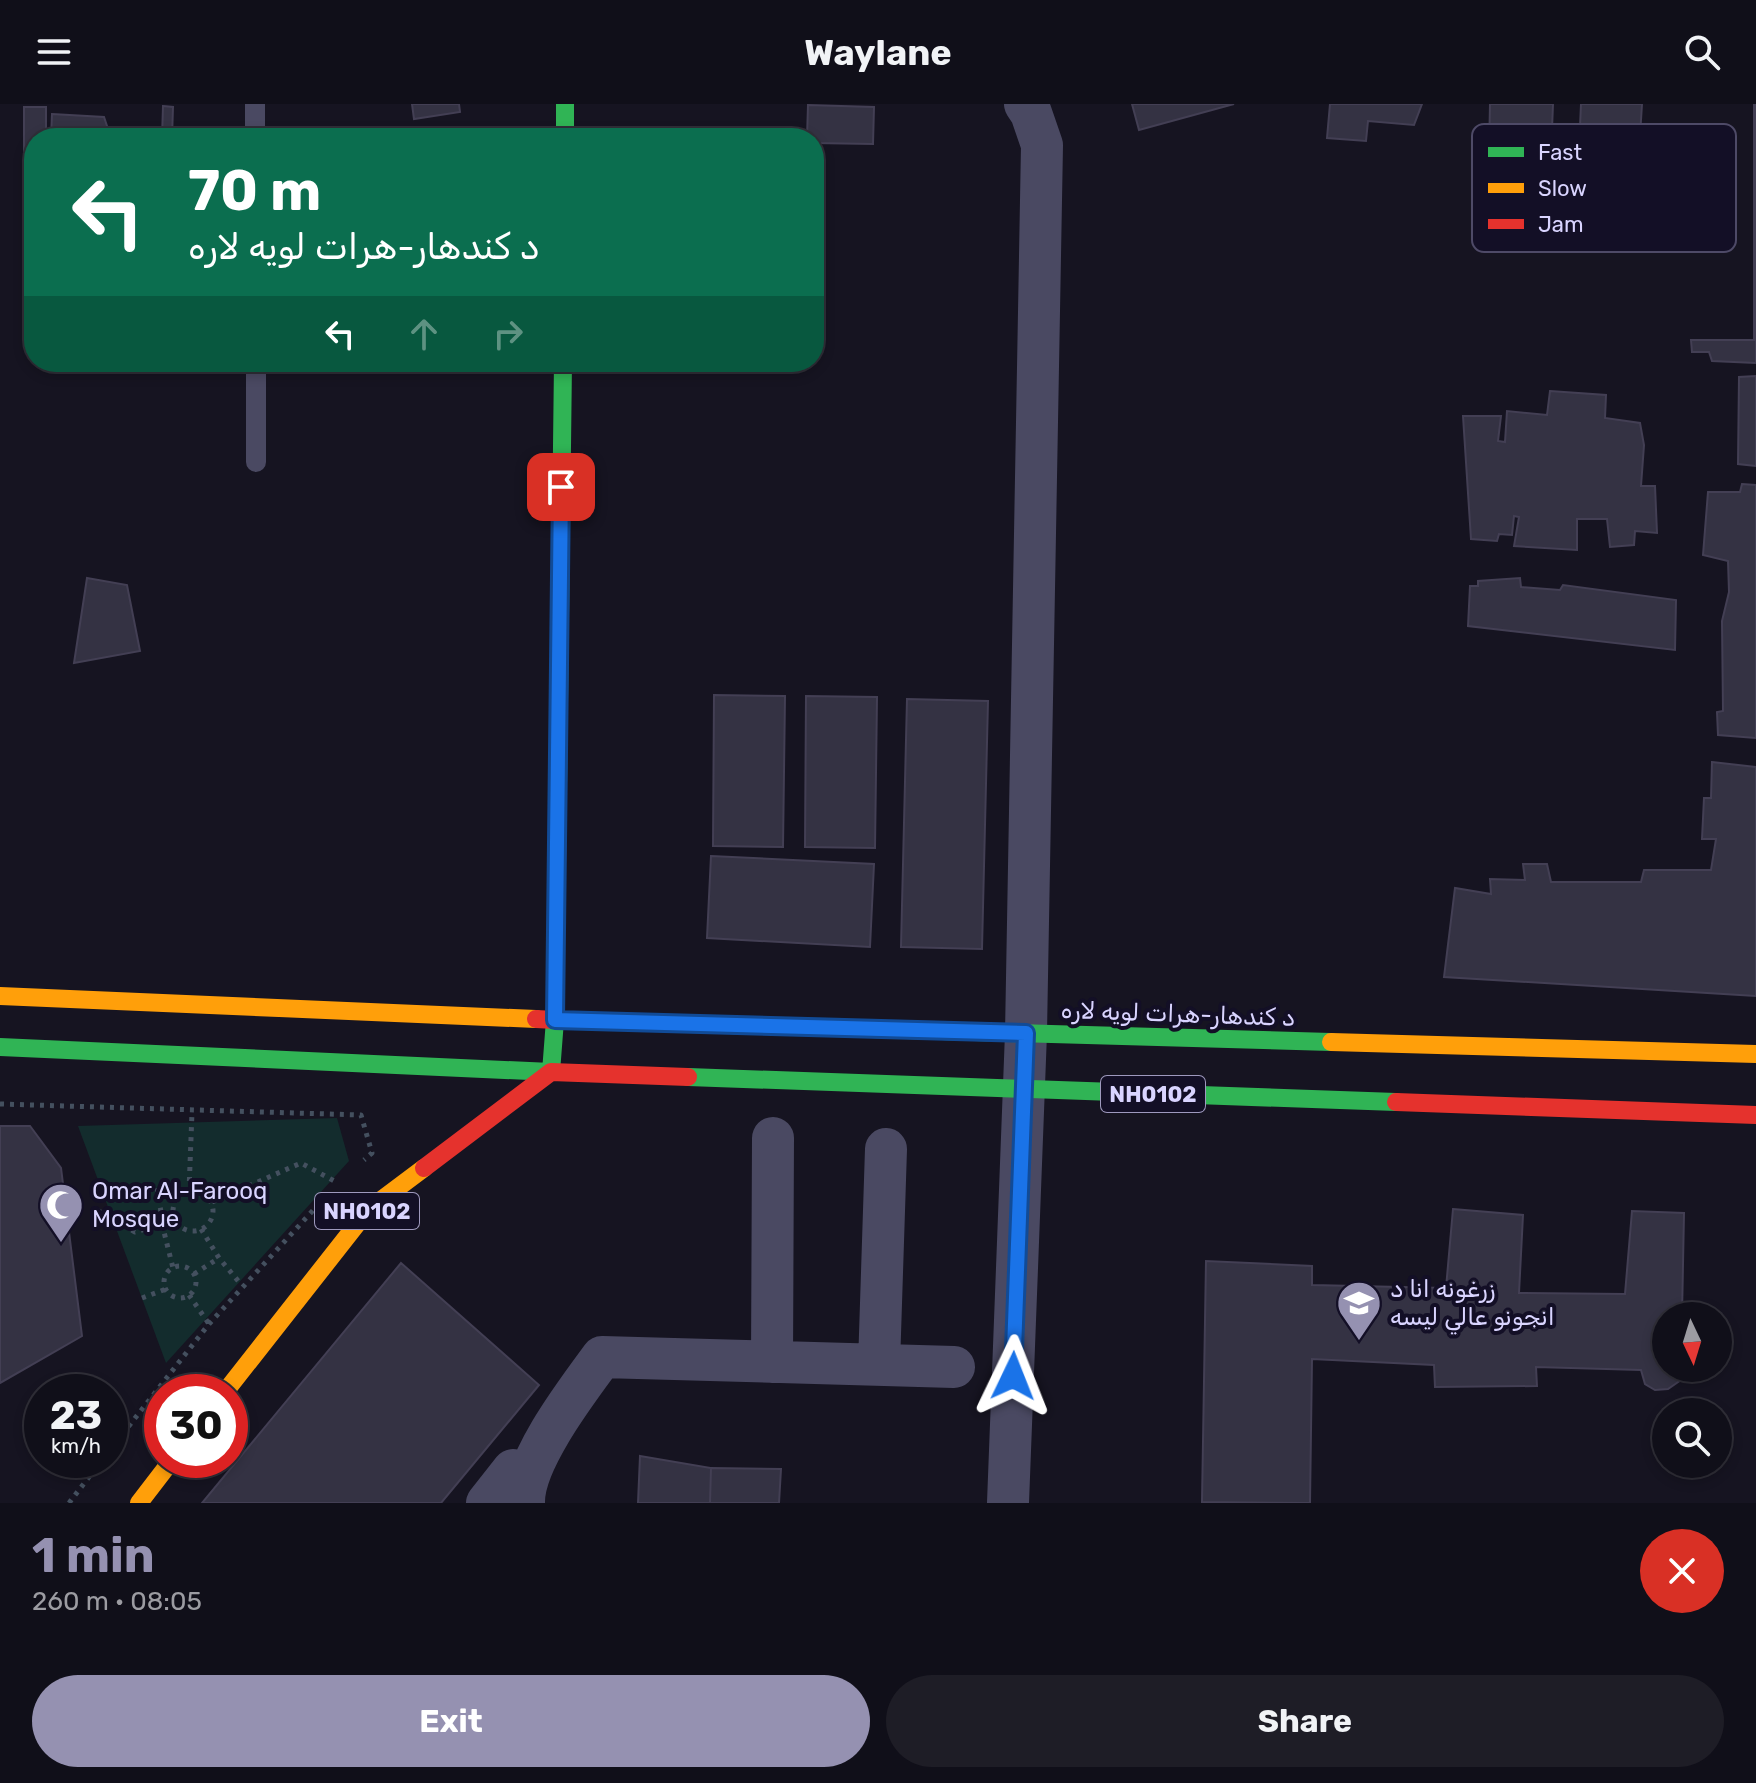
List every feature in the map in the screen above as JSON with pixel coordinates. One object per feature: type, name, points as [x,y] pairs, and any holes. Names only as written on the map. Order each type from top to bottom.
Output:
[{"type":"main road","points":[[565,104],[565,128]]},
{"type":"main road","points":[[0,1047],[551,1072],[555,1020],[563,372]]},
{"type":"main road","name":"د کندهار-هرات لويه لاره","points":[[0,996],[555,1020],[1756,1054]]},
{"type":"main road","name":"NH0102","points":[[239,1374],[368,1210],[551,1072],[1756,1115]]},
{"type":"main road","points":[[139,1503],[158,1478]]},
{"type":"street","points":[[1008,1503],[1026,1033],[1042,145],[1025,104]]},
{"type":"street","points":[[772,1362],[773,1138]]},
{"type":"street","points":[[879,1365],[886,1149]]},
{"type":"street","points":[[487,1503],[518,1486],[524,1491],[541,1448],[602,1357],[954,1367]]},
{"type":"lane","points":[[255,104],[255,128]]},
{"type":"lane","points":[[256,372],[256,462]]},
{"type":"path","points":[[0,1104],[361,1115],[372,1153],[360,1163]]},
{"type":"path","points":[[189,1191],[192,1111]]},
{"type":"path","points":[[212,1202],[301,1163],[338,1183]]},
{"type":"path","points":[[328,1194],[349,1173]]},
{"type":"path","points":[[157,1188],[173,1268]]},
{"type":"path","points":[[189,1191],[205,1194],[212,1202],[213,1218],[201,1229],[187,1230],[176,1221],[175,1203],[178,1197],[189,1191]]},
{"type":"path","points":[[128,1427],[209,1324],[319,1204]]},
{"type":"path","points":[[97,1210],[135,1232],[176,1221]]},
{"type":"path","points":[[201,1229],[239,1282]]},
{"type":"path","points":[[194,1274],[219,1258]]},
{"type":"path","points":[[185,1266],[194,1274],[196,1285],[189,1295],[176,1297],[166,1289],[165,1277],[173,1268],[185,1266]]},
{"type":"path","points":[[142,1298],[166,1289]]},
{"type":"path","points":[[189,1295],[209,1324]]},
{"type":"path","points":[[69,1503],[88,1478]]},
{"type":"green space","points":[[337,1118],[349,1161],[166,1363],[78,1126]]},
{"type":"building","points":[[412,104],[459,104],[460,112],[414,119]]},
{"type":"building","points":[[1132,104],[1234,104],[1139,130]]},
{"type":"building","points":[[1330,104],[1422,104],[1414,125],[1368,121],[1366,141],[1327,138]]},
{"type":"building","points":[[1490,104],[1553,104],[1552,124],[1490,124]]},
{"type":"building","points":[[1581,104],[1642,104],[1641,124],[1580,124]]},
{"type":"building","points":[[1756,104],[1756,340],[1754,340]]},
{"type":"building","points":[[808,105],[874,107],[873,144],[824,143],[824,128],[807,128]]},
{"type":"building","points":[[163,106],[173,107],[172,128],[162,128]]},
{"type":"building","points":[[24,107],[46,107],[46,128],[24,128]]},
{"type":"building","points":[[52,114],[104,117],[108,128],[51,128]]},
{"type":"building","points":[[1756,337],[1756,363],[1712,361],[1709,352],[1692,352],[1691,340],[1754,340]]},
{"type":"building","points":[[1756,376],[1756,466],[1738,464],[1739,377]]},
{"type":"building","points":[[1550,391],[1606,395],[1605,418],[1640,423],[1644,445],[1641,486],[1655,486],[1657,533],[1635,531],[1634,545],[1610,547],[1607,519],[1577,519],[1577,550],[1514,546],[1519,517],[1514,516],[1512,535],[1499,534],[1497,541],[1471,539],[1463,416],[1501,416],[1498,441],[1505,442],[1507,411],[1547,415]]},
{"type":"building","points":[[1742,484],[1756,485],[1756,738],[1718,735],[1717,712],[1723,711],[1722,621],[1729,592],[1728,561],[1703,555],[1708,492],[1740,492]]},
{"type":"building","points":[[87,578],[127,585],[140,651],[74,663]]},
{"type":"building","points":[[1520,578],[1521,587],[1560,590],[1563,585],[1676,600],[1675,650],[1468,626],[1470,586],[1478,586],[1478,581]]},
{"type":"building","points":[[714,695],[785,696],[783,847],[713,846]]},
{"type":"building","points":[[806,696],[877,697],[875,848],[805,847]]},
{"type":"building","points":[[907,699],[988,701],[982,949],[901,947]]},
{"type":"building","points":[[1712,762],[1756,767],[1756,996],[1444,977],[1455,888],[1491,894],[1490,879],[1525,880],[1523,864],[1547,864],[1551,882],[1641,882],[1644,870],[1711,870],[1716,839],[1702,839],[1704,798],[1711,798]]},
{"type":"building","points":[[711,856],[874,864],[870,947],[707,938]]},
{"type":"building","points":[[0,1126],[30,1126],[61,1168],[82,1336],[0,1383]]},
{"type":"building","points":[[1453,1209],[1523,1215],[1519,1293],[1625,1294],[1632,1211],[1684,1213],[1682,1302],[1652,1302],[1652,1382],[1678,1382],[1668,1389],[1655,1390],[1645,1384],[1641,1370],[1536,1367],[1537,1386],[1435,1387],[1434,1365],[1312,1359],[1310,1503],[1202,1502],[1206,1261],[1312,1266],[1312,1285],[1446,1288]]},
{"type":"building","points":[[401,1263],[539,1385],[441,1503],[202,1503],[223,1478],[248,1478],[248,1448]]},
{"type":"building","points":[[640,1456],[711,1468],[710,1503],[638,1503]]},
{"type":"building","points":[[711,1468],[781,1469],[779,1503],[710,1503]]},
{"type":"traffic: fast","points":[[565,104],[565,128]]},
{"type":"traffic: fast","points":[[558,785],[563,372]]},
{"type":"traffic: fast","points":[[551,1072],[555,1020],[1331,1042]]},
{"type":"traffic: fast","points":[[0,1047],[551,1072]]},
{"type":"traffic: fast","points":[[688,1077],[1396,1102]]},
{"type":"traffic: slow","points":[[0,996],[536,1019]]},
{"type":"traffic: slow","points":[[1331,1042],[1756,1054]]},
{"type":"traffic: slow","points":[[239,1374],[368,1210],[424,1168]]},
{"type":"traffic: slow","points":[[139,1503],[158,1478]]},
{"type":"traffic: jam","points":[[536,1019],[555,1020],[558,785]]},
{"type":"traffic: jam","points":[[424,1168],[551,1072],[688,1077]]},
{"type":"traffic: jam","points":[[1396,1102],[1756,1115]]},
{"type":"place","name":"Omar Al-Farooq Mosque","points":[[61,1244]]},
{"type":"place","name":"زرغونه انا د انجونو عالي لیسه","points":[[1359,1342]]},
{"type":"route","points":[[561,487],[555,1020],[1026,1033],[1013,1376]]}]
